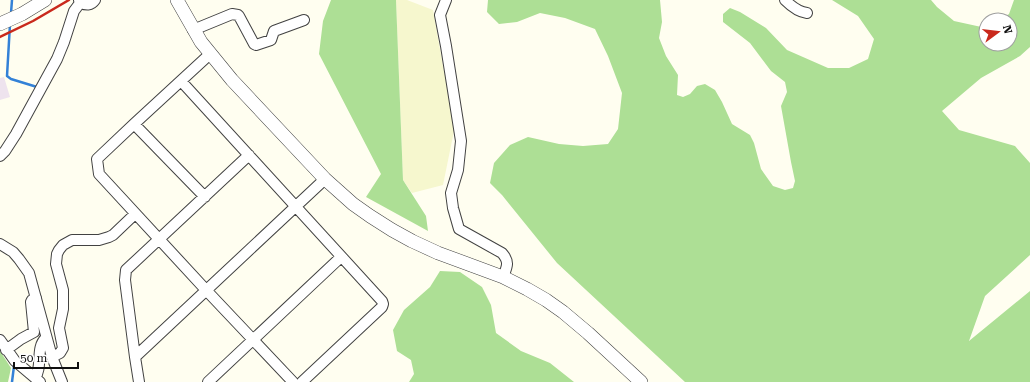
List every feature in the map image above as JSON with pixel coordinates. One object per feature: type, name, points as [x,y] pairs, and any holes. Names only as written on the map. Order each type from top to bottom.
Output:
[{"type":"street","points":[[0,24],[22,14],[45,0]]},
{"type":"street","points":[[0,156],[16,134],[57,59],[74,11],[80,2],[89,5],[95,0]]},
{"type":"street","points":[[177,0],[193,30],[210,54],[232,80],[338,191],[364,212],[398,234],[438,252],[503,277],[527,289],[563,312],[641,382]]},
{"type":"street","points":[[446,0],[440,15],[461,141],[458,170],[451,193],[453,208],[459,229],[502,253],[506,258],[507,266],[503,277]]},
{"type":"street","points":[[785,0],[804,13],[807,13]]},
{"type":"street","points":[[193,30],[232,14],[236,14],[239,16],[254,44],[256,45],[271,40],[274,31],[304,20]]},
{"type":"street","points":[[210,54],[97,160],[99,174],[292,382]]},
{"type":"street","points":[[181,81],[382,301],[382,307],[302,382]]},
{"type":"street","points":[[134,124],[205,196]]},
{"type":"street","points":[[139,382],[125,280],[126,270],[249,155]]},
{"type":"street","points":[[135,357],[325,179]]},
{"type":"street","points":[[52,357],[60,353],[63,348],[59,328],[63,309],[64,290],[56,264],[59,250],[63,245],[72,240],[99,240],[109,237],[135,214]]},
{"type":"street","points":[[0,244],[13,252],[20,259],[29,273],[46,338],[62,382]]},
{"type":"street","points":[[208,382],[341,257]]},
{"type":"street","points":[[6,350],[34,332],[31,302],[36,298]]},
{"type":"street","points":[[38,380],[42,344],[46,338]]},
{"type":"street","points":[[0,340],[15,361],[38,380]]},
{"type":"shaded area","points":[[4,77],[10,97],[0,100],[0,78]]},
{"type":"green space","points":[[331,0],[396,0],[403,180],[426,216],[428,231],[366,197],[381,174],[319,54],[323,21]]},
{"type":"green space","points":[[396,0],[407,0],[433,10],[444,72],[451,94],[455,126],[443,185],[412,193],[403,180]]},
{"type":"green space","points":[[488,0],[660,0],[662,22],[659,38],[666,56],[678,75],[677,95],[683,97],[690,94],[697,86],[705,84],[715,90],[732,124],[750,135],[754,143],[761,169],[773,186],[785,190],[793,188],[795,181],[781,106],[787,92],[785,82],[771,71],[750,43],[723,22],[723,14],[730,8],[740,12],[766,28],[787,50],[828,68],[849,68],[868,59],[874,39],[858,16],[832,0],[931,0],[954,21],[978,26],[978,52],[1018,52],[1018,12],[1010,12],[1014,0],[1030,0],[1030,47],[1020,56],[981,78],[942,111],[959,130],[1015,146],[1030,163],[1030,255],[985,296],[969,341],[1030,291],[1030,382],[685,382],[557,263],[502,195],[490,183],[494,163],[510,145],[528,137],[559,144],[583,146],[608,144],[618,129],[622,93],[608,56],[595,29],[565,18],[540,13],[517,22],[499,24],[487,12]]},
{"type":"green space","points":[[440,271],[460,272],[482,287],[491,305],[496,333],[521,351],[550,363],[574,382],[409,382],[414,374],[411,360],[397,351],[393,330],[404,310],[430,287]]},
{"type":"green space","points":[[0,351],[11,368],[8,382],[0,382]]},
{"type":"waterway","points":[[11,13],[12,0]]},
{"type":"waterway","points":[[10,24],[7,76],[11,79],[37,88]]},
{"type":"waterway","points":[[12,382],[13,365]]},
{"type":"railway","points":[[0,37],[33,21],[69,0]]}]
